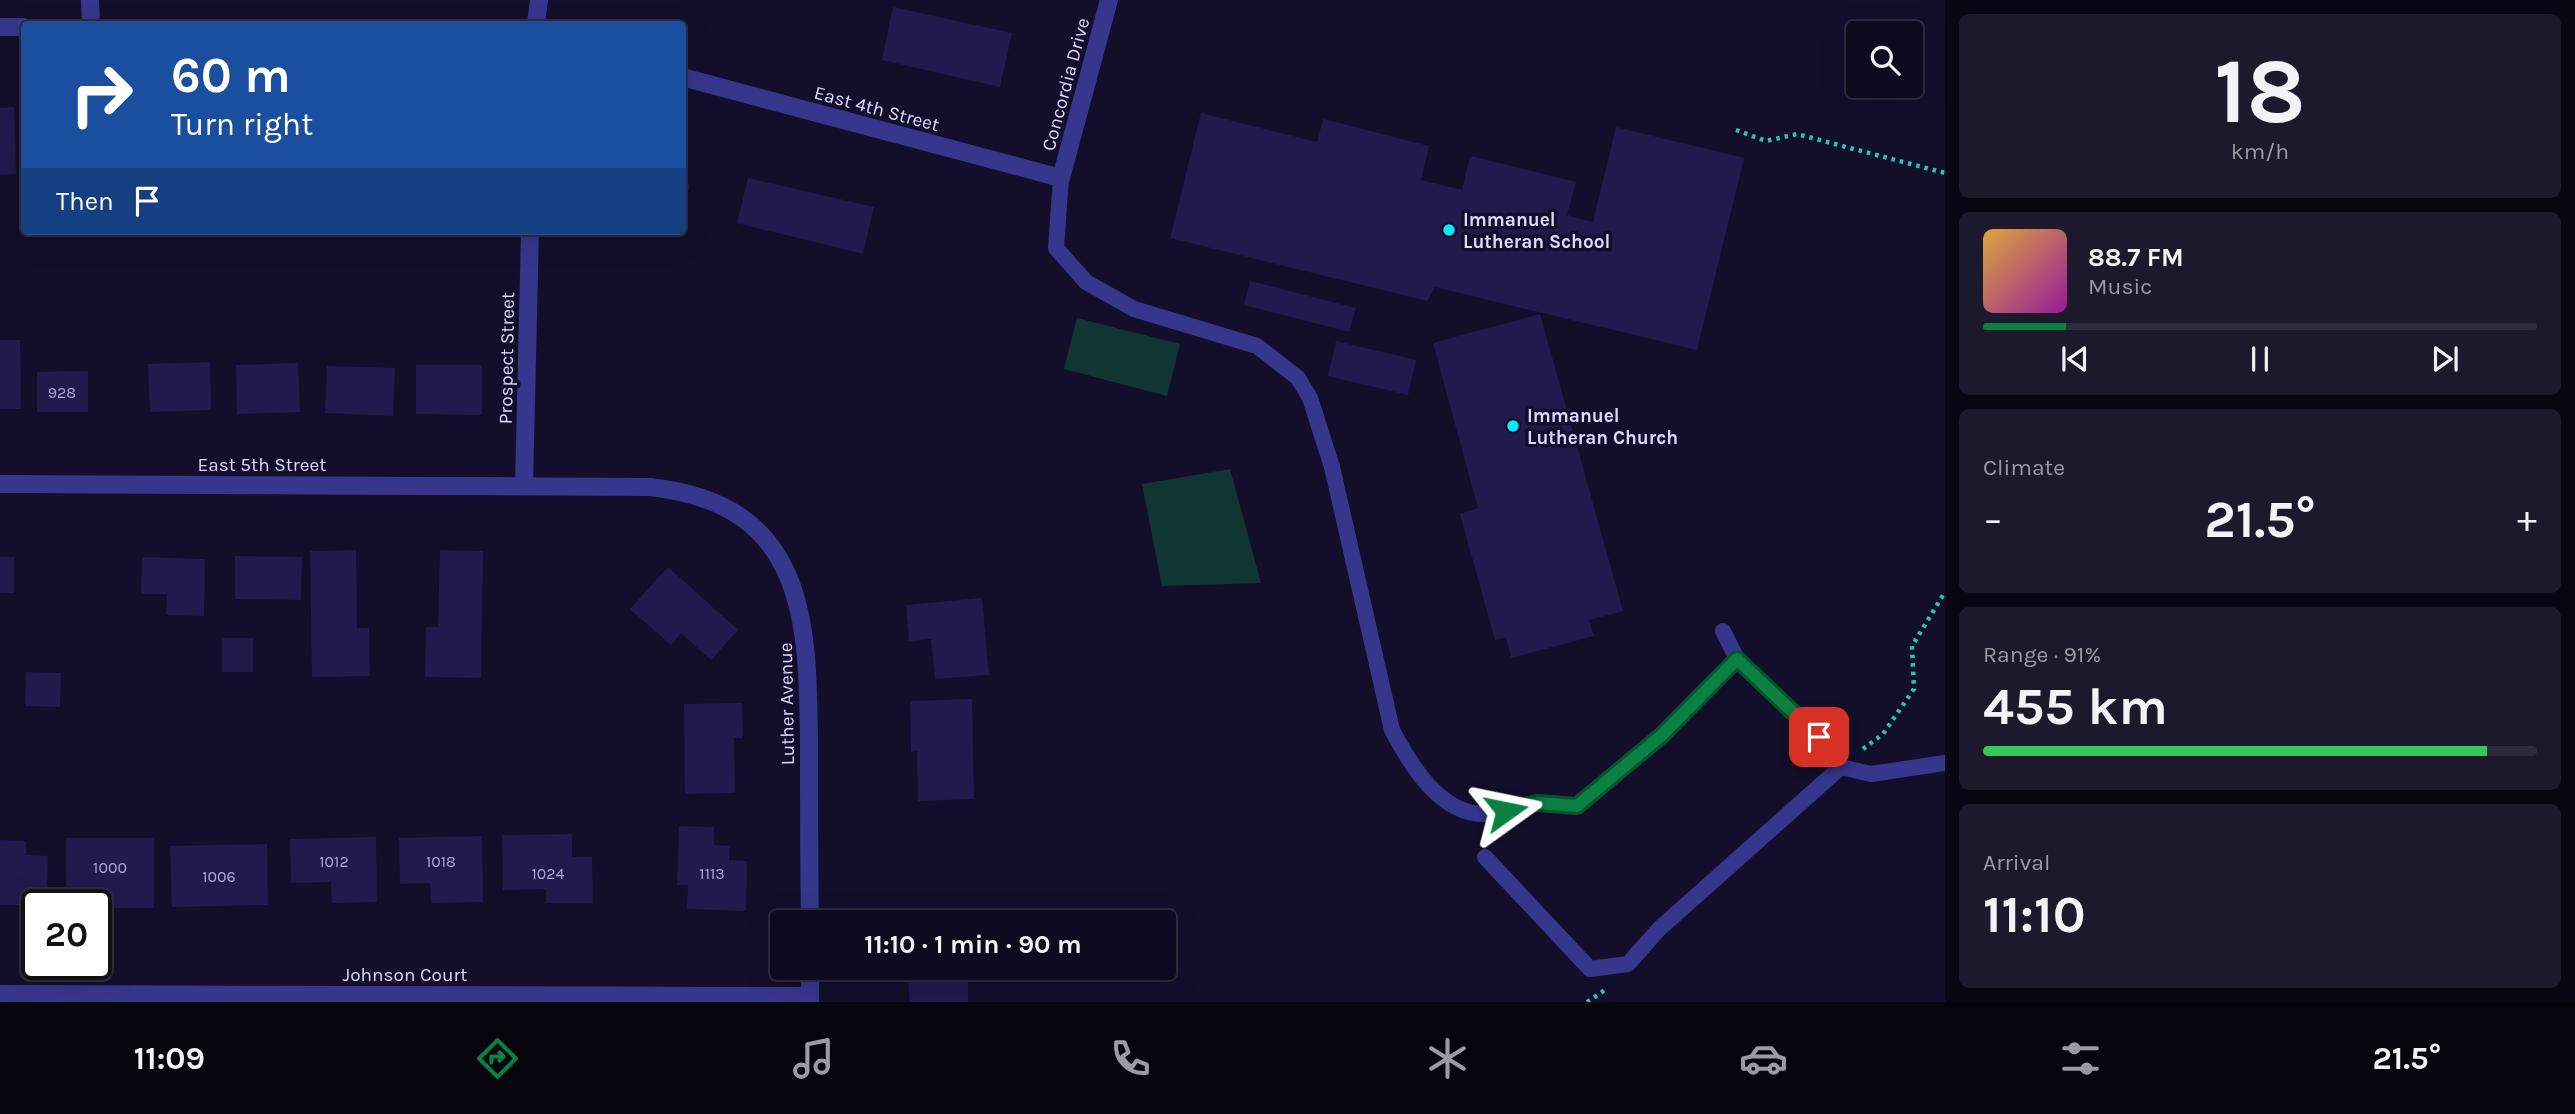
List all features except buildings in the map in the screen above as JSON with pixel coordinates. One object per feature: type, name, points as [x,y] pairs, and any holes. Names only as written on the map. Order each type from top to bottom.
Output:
[{"type":"street","points":[[90,0],[90,21]]},
{"type":"street","points":[[536,21],[539,0]]},
{"type":"street","name":"Concordia Drive","points":[[1061,178],[1109,0]]},
{"type":"street","points":[[0,27],[21,27]]},
{"type":"street","name":"East 4th Street","points":[[686,78],[1061,178]]},
{"type":"street","name":"Prospect Street","points":[[524,486],[530,235]]},
{"type":"street","name":"East 5th Street","points":[[0,484],[524,486]]},
{"type":"street","name":"Luther Avenue","points":[[524,486],[678,490],[726,510],[748,524],[770,545],[794,587],[807,646],[810,910]]},
{"type":"street","points":[[810,980],[810,999]]},
{"type":"street","name":"Johnson Court","points":[[0,994],[810,999]]},
{"type":"lane","points":[[1061,178],[1056,248],[1086,282],[1134,309],[1257,346],[1298,378],[1310,398],[1332,467],[1392,730],[1410,765],[1432,790],[1457,806],[1483,815],[1537,803],[1577,806],[1662,735],[1737,659]]},
{"type":"lane","points":[[1723,631],[1737,659],[1819,737],[1840,767],[1871,774],[1945,762]]},
{"type":"lane","points":[[1485,857],[1590,969],[1628,964],[1659,929],[1840,767]]},
{"type":"path","points":[[1736,130],[1766,141],[1797,134],[1945,173]]},
{"type":"path","points":[[1840,767],[1882,734],[1906,704],[1914,689],[1912,646],[1945,592]]},
{"type":"green space","points":[[1077,318],[1180,344],[1167,396],[1064,369]]},
{"type":"green space","points":[[1230,469],[1261,583],[1162,586],[1142,484]]},
{"type":"place","name":"Immanuel Lutheran School","points":[[1449,230]]},
{"type":"place","name":"Immanuel Lutheran Church","points":[[1513,426]]},
{"type":"route","points":[[1506,811],[1530,807],[1537,803],[1577,806],[1662,735],[1737,659],[1819,737]]}]
